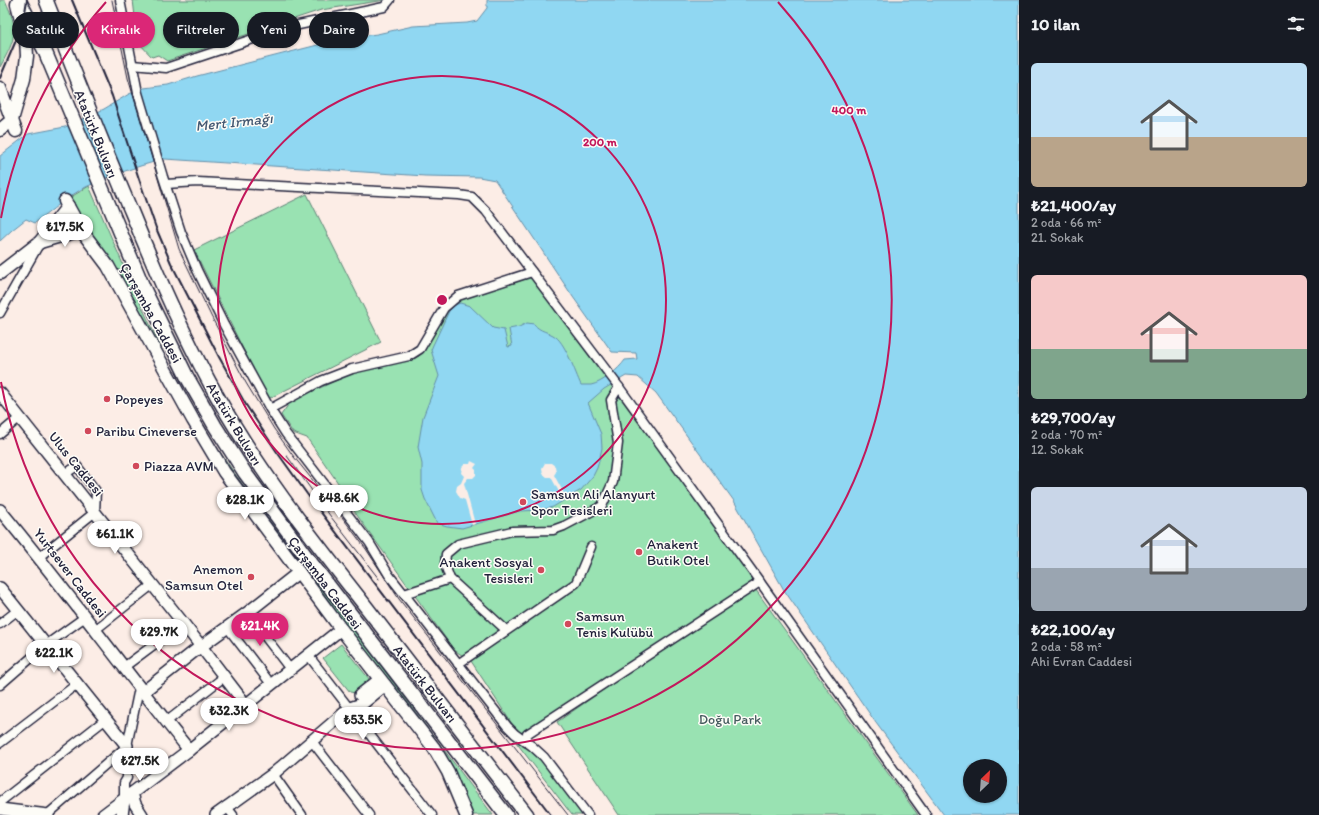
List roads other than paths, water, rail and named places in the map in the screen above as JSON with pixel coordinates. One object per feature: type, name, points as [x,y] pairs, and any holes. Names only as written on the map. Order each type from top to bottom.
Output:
[{"type":"main road","name":"Atatürk Bulvarı","points":[[18,0],[44,49],[144,289],[184,370],[215,426],[245,473],[313,565],[506,815]]},
{"type":"main road","points":[[14,126],[24,79],[27,56],[26,38],[18,0]]},
{"type":"main road","name":"Atatürk Bulvarı","points":[[46,0],[88,108],[162,286],[196,357],[217,396],[247,446],[312,537],[527,815]]},
{"type":"main road","points":[[0,88],[14,126]]},
{"type":"main road","points":[[0,130],[14,126]]},
{"type":"main road","name":"Çarşamba Caddesi","points":[[40,242],[67,204],[82,230],[108,266],[193,420],[224,472],[434,748],[448,772],[466,815]]},
{"type":"main road","points":[[0,273],[40,242],[82,230]]},
{"type":"street","points":[[120,0],[135,80],[164,180],[181,232],[197,270],[224,325],[270,409],[286,434],[372,546],[390,575],[458,664],[507,726],[544,757],[588,815]]},
{"type":"street","points":[[132,65],[166,68],[289,26],[384,7],[390,0]]},
{"type":"street","points":[[164,180],[459,194],[472,197],[486,211],[619,387],[926,815]]},
{"type":"street","points":[[0,313],[40,242]]},
{"type":"street","points":[[270,409],[321,381],[352,369],[409,356],[420,349],[444,308],[458,296],[532,272]]},
{"type":"street","points":[[506,630],[450,578],[445,565],[446,554],[458,544],[512,531],[552,530],[564,526],[602,506],[613,482],[618,443],[611,400],[619,387]]},
{"type":"street","name":"Ulus Caddesi","points":[[0,393],[202,647],[246,705]]},
{"type":"street","points":[[0,434],[19,418]]},
{"type":"street","name":"Yurtsever Caddesi","points":[[0,510],[39,557],[189,750]]},
{"type":"street","points":[[39,557],[95,512]]},
{"type":"street","points":[[458,664],[576,583],[591,547]]},
{"type":"street","points":[[122,815],[128,797],[130,783],[127,778],[127,746],[141,690],[202,647],[299,572]]},
{"type":"street","points":[[404,594],[450,578]]},
{"type":"street","points":[[526,742],[527,734],[760,582]]},
{"type":"street","points":[[95,630],[152,584]]},
{"type":"street","points":[[0,588],[127,746]]},
{"type":"street","points":[[0,624],[18,610]]},
{"type":"street","points":[[246,613],[290,669]]},
{"type":"street","points":[[0,685],[46,645],[85,617]]},
{"type":"street","points":[[124,667],[183,623]]},
{"type":"street","points":[[227,627],[271,684]]},
{"type":"street","points":[[103,815],[189,750],[342,629]]},
{"type":"street","points":[[308,655],[432,815]]},
{"type":"street","points":[[166,722],[224,677]]},
{"type":"street","points":[[216,815],[230,811],[350,708],[357,698],[383,682]]},
{"type":"street","points":[[0,743],[77,684]]},
{"type":"street","points":[[0,802],[106,719]]},
{"type":"street","points":[[311,740],[369,815]]},
{"type":"street","points":[[0,809],[47,815],[127,746]]},
{"type":"street","points":[[272,774],[302,815]]},
{"type":"street","points":[[128,797],[135,804],[142,815]]},
{"type":"water","name":"Mert Irmağı","points":[[487,0],[1019,0],[1019,815],[944,815],[876,723],[784,590],[734,501],[656,393],[638,377],[626,376],[604,389],[588,403],[601,434],[602,448],[597,468],[593,476],[581,490],[553,507],[541,510],[520,511],[462,528],[437,523],[422,490],[422,464],[418,447],[423,417],[439,376],[431,350],[449,311],[455,305],[460,303],[470,306],[493,328],[504,330],[508,347],[512,346],[509,329],[519,327],[527,323],[534,324],[539,329],[553,335],[563,346],[581,385],[591,385],[600,382],[610,375],[625,360],[637,359],[636,353],[612,352],[573,297],[495,180],[479,177],[425,176],[165,159],[125,171],[86,187],[66,199],[35,223],[26,219],[0,241],[0,156],[28,134],[65,127],[104,109],[129,94],[144,88],[168,85],[309,47],[369,48],[369,35],[413,26],[467,23],[477,21],[487,8]]},
{"type":"tram line","points":[[112,0],[128,78],[179,249],[211,316],[246,383],[274,429],[366,549],[399,599],[568,815]]},
{"type":"tram line","points":[[287,456],[331,517],[379,579]]},
{"type":"railway","points":[[0,78],[23,24],[27,0]]},
{"type":"railway","points":[[72,0],[112,96],[156,228],[171,263],[219,357],[246,405],[307,494],[551,815]]},
{"type":"place","name":"Popeyes","points":[[107,399]]},
{"type":"place","name":"Paribu Cineverse","points":[[88,431]]},
{"type":"place","name":"Piazza AVM","points":[[136,466]]},
{"type":"place","name":"Samsun Ali Alanyurt Spor Tesisleri","points":[[523,502]]},
{"type":"place","name":"Anakent Butik Otel","points":[[639,552]]},
{"type":"place","name":"Anakent Sosyal Tesisleri","points":[[541,570]]},
{"type":"place","name":"Anemon Samsun Otel","points":[[251,577]]},
{"type":"place","name":"Samsun Tenis Kulübü","points":[[568,624]]},
{"type":"park label","name":"Doğu Park","points":[[730,719]]}]
